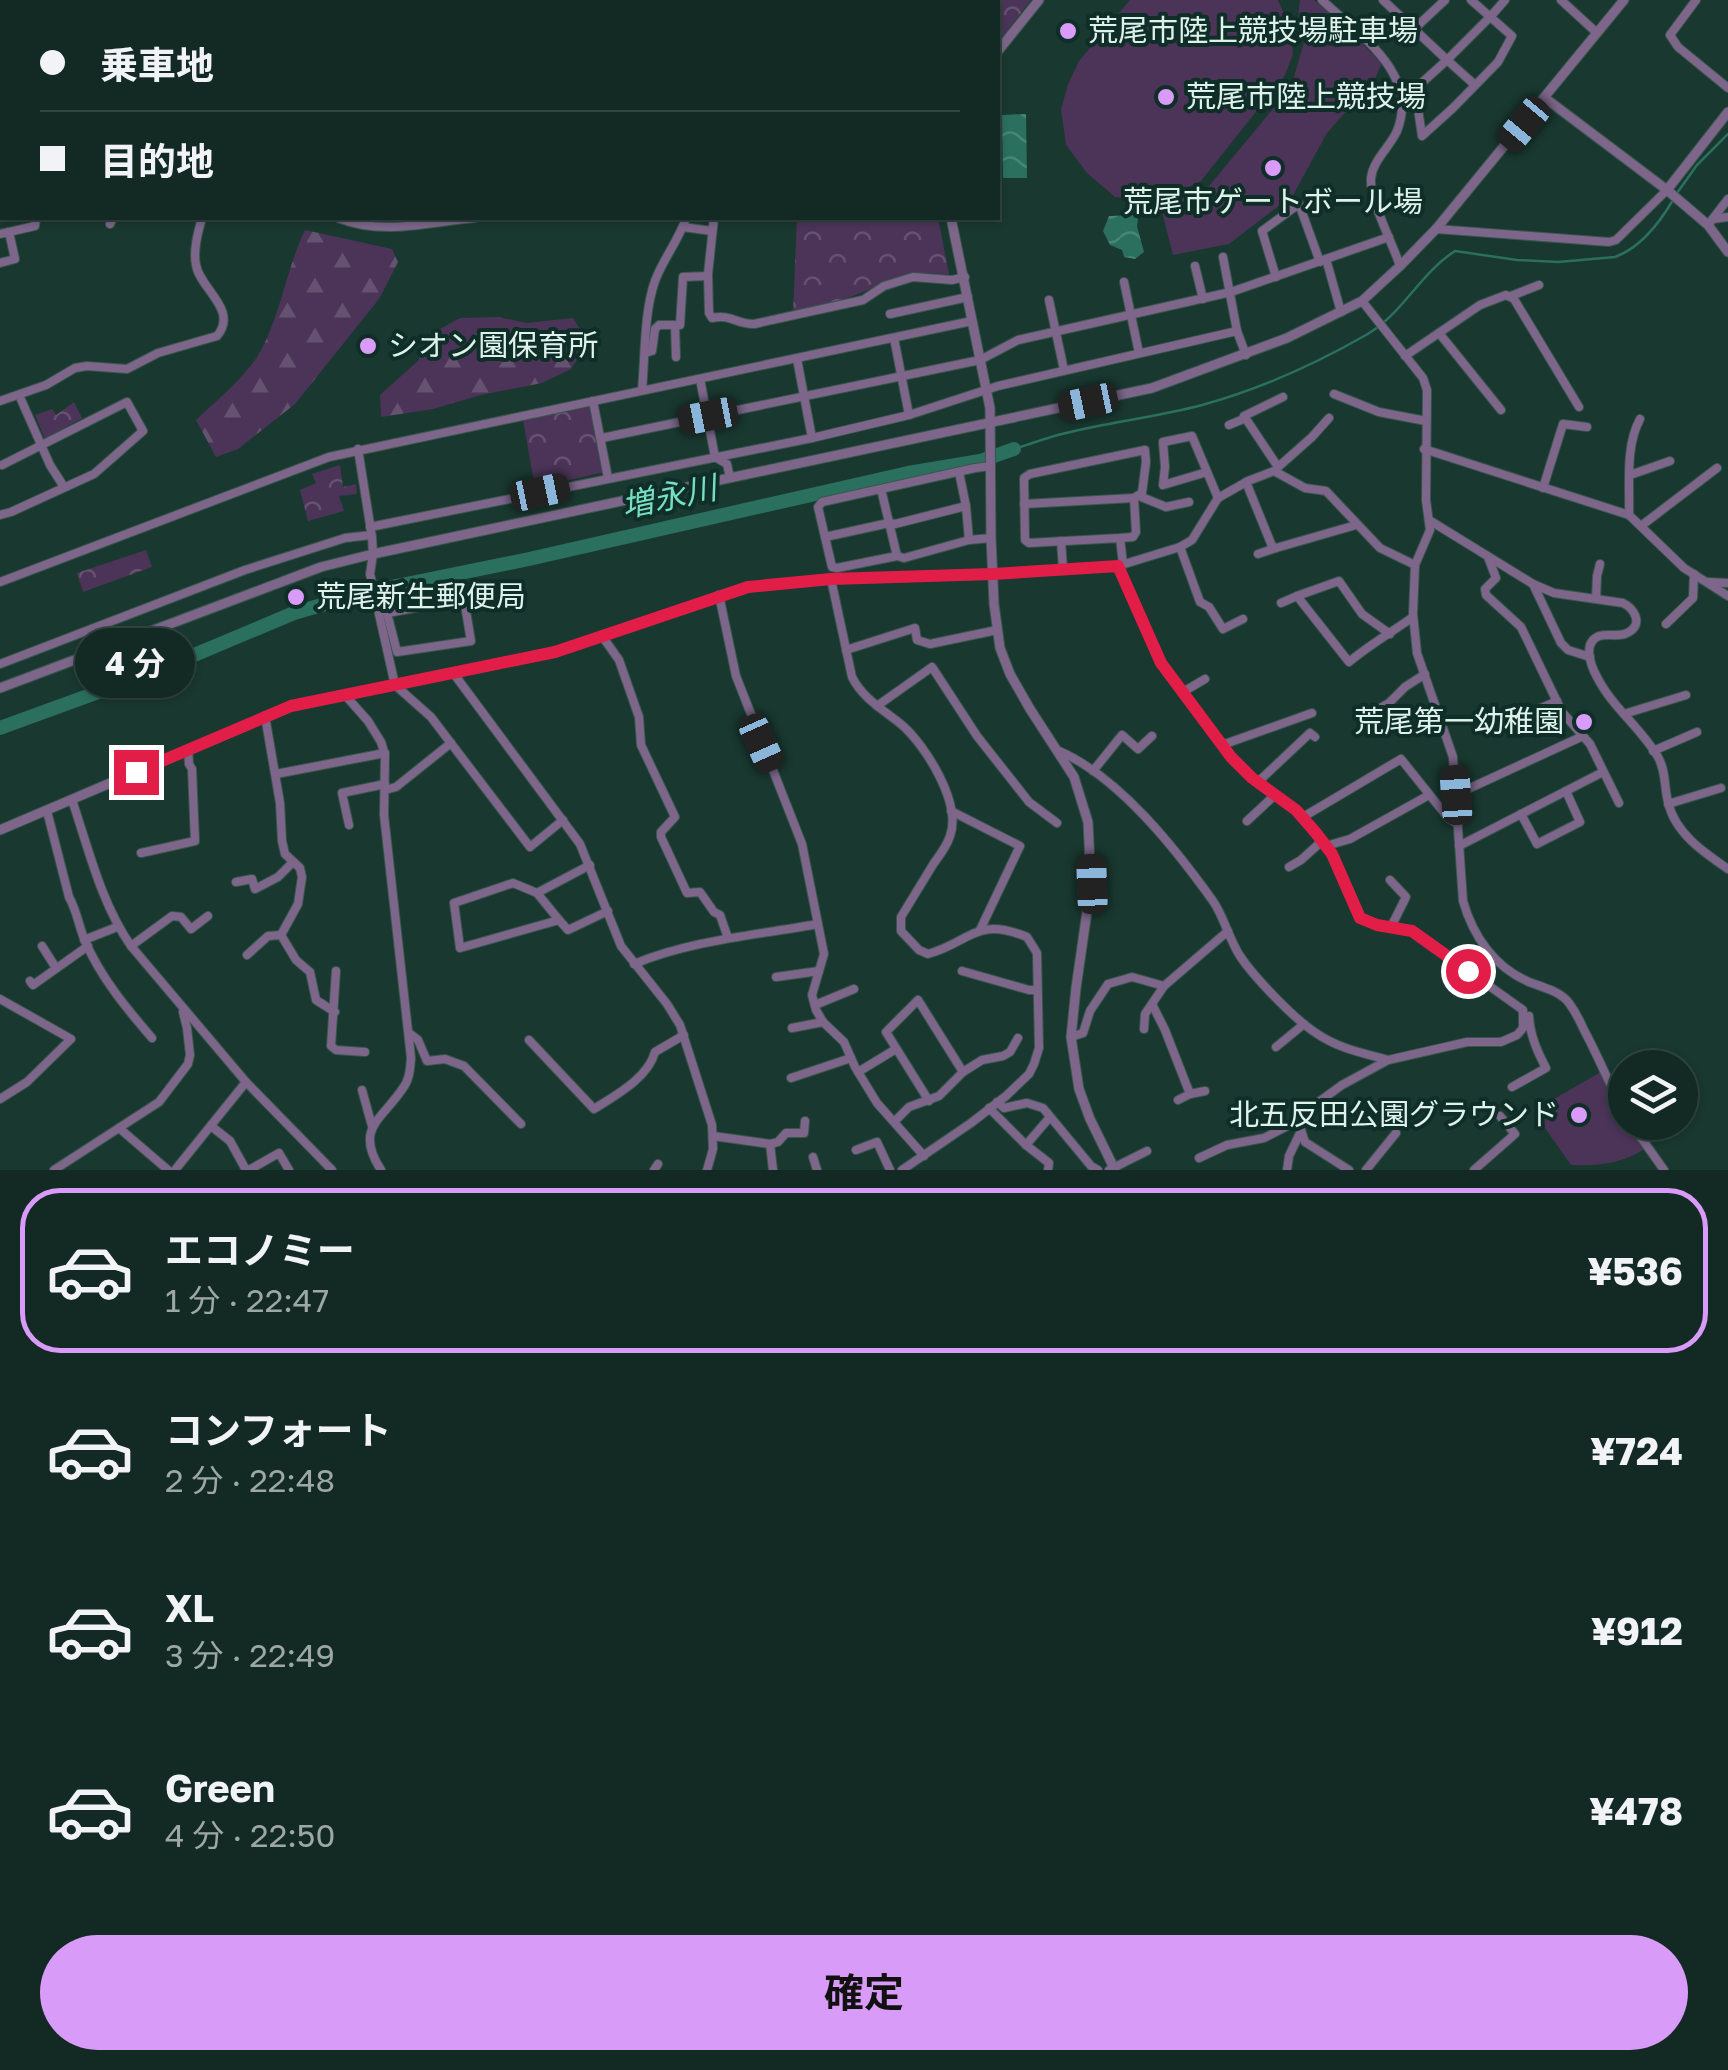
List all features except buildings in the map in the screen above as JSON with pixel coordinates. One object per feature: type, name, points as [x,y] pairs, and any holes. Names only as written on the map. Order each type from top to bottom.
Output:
[{"type":"street","points":[[1000,49],[1038,0]]},
{"type":"street","points":[[1322,0],[1383,57],[1402,93],[1404,114],[1394,138],[1372,169],[1370,184],[1400,266]]},
{"type":"street","points":[[1414,30],[1445,0]]},
{"type":"street","points":[[1471,0],[1491,16],[1512,36],[1498,62],[1422,136],[1415,89],[1447,60],[1491,16],[1505,0]]},
{"type":"street","points":[[1560,0],[1597,32]]},
{"type":"street","points":[[0,688],[321,567],[1152,388],[1315,326],[1362,300],[1436,229],[1624,0]]},
{"type":"street","points":[[1696,0],[1670,35],[1678,47],[1728,88]]},
{"type":"street","points":[[1389,2],[1475,85]]},
{"type":"street","points":[[1545,98],[1710,222],[1728,252]]},
{"type":"street","points":[[1436,229],[1616,240],[1668,191],[1728,112]]},
{"type":"street","points":[[1710,222],[1728,199]]},
{"type":"street","points":[[1276,277],[1262,230],[1299,204],[1341,312]]},
{"type":"street","points":[[1710,222],[1728,218]]},
{"type":"street","points":[[0,262],[14,259],[4,233],[35,226],[36,220]]},
{"type":"street","points":[[0,400],[46,385],[75,368],[127,369],[158,353],[217,336],[223,325],[222,312],[196,268],[202,220]]},
{"type":"street","points":[[345,220],[371,228],[392,228],[458,220]]},
{"type":"street","points":[[642,390],[651,292],[685,220]]},
{"type":"street","points":[[714,220],[708,276],[708,313],[712,318],[724,316],[754,324],[863,300],[884,286],[913,278],[964,278]]},
{"type":"street","points":[[951,220],[991,422],[991,538],[1000,648],[1030,709],[1060,751],[1083,802],[1092,884],[1072,1037],[1079,1089],[1112,1169],[1147,1151]]},
{"type":"street","points":[[683,228],[712,231]]},
{"type":"street","points":[[602,438],[980,360],[1018,340],[1230,293],[1389,237]]},
{"type":"street","points":[[1223,257],[1237,330],[1246,355]]},
{"type":"street","points":[[1195,266],[1203,299]]},
{"type":"street","points":[[645,353],[652,350],[659,324],[680,325],[683,278],[708,276]]},
{"type":"street","points":[[1124,282],[1139,352]]},
{"type":"street","points":[[1509,297],[1540,285]]},
{"type":"street","points":[[1405,356],[1480,305],[1506,295],[1514,299],[1579,407]]},
{"type":"street","points":[[890,314],[968,297]]},
{"type":"street","points":[[1050,300],[1064,370]]},
{"type":"street","points":[[1362,300],[1423,378],[1427,390],[1424,449],[1430,530],[1415,565],[1413,616],[1418,652],[1452,757],[1463,901],[1469,922],[1488,952],[1511,974],[1562,996],[1571,1005],[1608,1079]]},
{"type":"street","points":[[0,582],[329,457],[972,321]]},
{"type":"street","points":[[675,325],[676,357]]},
{"type":"street","points":[[0,664],[245,570],[345,538],[608,478],[909,416],[986,390],[1237,330]]},
{"type":"street","points":[[1439,333],[1501,410]]},
{"type":"street","points":[[894,338],[909,416]]},
{"type":"street","points":[[797,359],[812,438]]},
{"type":"street","points":[[700,378],[715,458]]},
{"type":"street","points":[[1334,394],[1379,412],[1426,421]]},
{"type":"street","points":[[18,395],[64,487]]},
{"type":"street","points":[[1284,397],[1244,416],[1276,469],[1306,488],[1326,491],[1380,548],[1415,565]]},
{"type":"street","points":[[593,401],[608,478]]},
{"type":"street","points":[[0,515],[94,474],[144,432],[127,402],[2,466]]},
{"type":"street","points":[[1229,425],[1246,418]]},
{"type":"street","points":[[0,830],[291,706],[555,652],[748,587],[831,579],[1121,565],[1180,547],[1192,540],[1218,498],[1276,469],[1328,418]]},
{"type":"street","points":[[1630,515],[1630,446],[1640,418]]},
{"type":"street","points":[[1544,488],[1563,424],[1587,426]]},
{"type":"street","points":[[1207,472],[1162,485],[1163,442],[1192,436],[1218,498]]},
{"type":"street","points":[[1424,449],[1630,515],[1684,568],[1728,596]]},
{"type":"street","points":[[358,450],[371,531],[370,574],[395,686],[431,718],[530,846],[563,820]]},
{"type":"street","points":[[1146,450],[1142,493],[1137,497],[1136,532],[1132,537],[1029,543],[1025,540],[1024,478],[1030,474],[1146,450]]},
{"type":"street","points":[[715,458],[727,464],[730,478]]},
{"type":"street","points":[[1630,475],[1670,461]]},
{"type":"street","points":[[990,466],[822,502],[818,507],[832,566],[837,568],[991,538]]},
{"type":"street","points":[[1641,526],[1717,468]]},
{"type":"street","points":[[958,472],[969,540]]},
{"type":"street","points":[[1246,482],[1276,548]]},
{"type":"street","points":[[881,489],[896,556]]},
{"type":"street","points":[[1024,504],[1137,497],[1166,506],[1189,502]]},
{"type":"street","points":[[825,537],[966,506]]},
{"type":"street","points":[[1428,520],[1533,584],[1554,592],[1623,602],[1632,608],[1636,617],[1630,632],[1600,636],[1589,648],[1597,678],[1654,750],[1664,770],[1668,804],[1681,830],[1728,868]]},
{"type":"street","points":[[1258,554],[1356,525]]},
{"type":"street","points":[[1120,538],[1121,565],[1161,663],[1231,757],[1303,818],[1324,844],[1360,918],[1412,931],[1520,1007],[1524,1006],[1546,1068],[1512,1087]]},
{"type":"street","points":[[1060,541],[1063,569]]},
{"type":"street","points":[[1180,547],[1200,602],[1209,607],[1223,629],[1244,619]]},
{"type":"street","points":[[1488,558],[1496,578],[1486,594],[1522,626],[1562,712],[1590,744],[1619,803]]},
{"type":"street","points":[[1596,599],[1600,564]]},
{"type":"street","points":[[1666,624],[1693,598],[1694,574]]},
{"type":"street","points":[[831,579],[856,685],[864,696],[905,727],[928,755],[951,811],[950,838],[901,917],[901,931],[928,954],[980,930],[1000,929],[1027,938],[1037,953],[1038,1048],[1034,1064],[1020,1084],[902,1170]]},
{"type":"street","points":[[1281,603],[1339,581],[1362,614],[1390,634]]},
{"type":"street","points":[[1708,582],[1728,583]]},
{"type":"street","points":[[1533,584],[1561,643],[1568,650],[1590,657]]},
{"type":"street","points":[[719,595],[736,676],[802,844],[824,954],[812,995],[815,1006],[823,1022],[844,1042],[877,1103],[924,1156]]},
{"type":"street","points":[[1297,596],[1349,662],[1413,616]]},
{"type":"street","points":[[377,604],[387,612],[397,652],[471,642],[464,599],[387,612]]},
{"type":"street","points":[[846,650],[915,628],[917,640],[930,644],[997,630]]},
{"type":"street","points":[[602,636],[619,660],[639,717],[641,745],[674,812],[675,817],[661,838],[687,893],[700,892],[720,915],[728,938]]},
{"type":"street","points":[[877,706],[932,667],[977,736],[1030,802],[1058,823]]},
{"type":"street","points":[[454,674],[580,844],[621,946],[667,1004],[684,1035],[712,1125],[709,1169]]},
{"type":"street","points":[[1384,726],[1376,711],[1425,674]]},
{"type":"street","points":[[1182,692],[1205,679]]},
{"type":"street","points":[[345,695],[364,715],[385,753],[384,815],[412,1058],[406,1086],[372,1126]]},
{"type":"street","points":[[1624,714],[1686,695]]},
{"type":"street","points":[[1519,718],[1557,701]]},
{"type":"street","points":[[1222,744],[1312,713]]},
{"type":"street","points":[[265,716],[280,803],[282,841],[285,854],[300,868],[302,886],[298,904],[280,935]]},
{"type":"street","points":[[1258,782],[1310,732]]},
{"type":"street","points":[[1654,750],[1697,732]]},
{"type":"street","points":[[1094,771],[1122,736],[1138,749],[1152,736]]},
{"type":"street","points":[[1456,795],[1582,736]]},
{"type":"street","points":[[349,825],[342,793],[396,787],[451,743]]},
{"type":"street","points":[[140,853],[195,841],[188,749]]},
{"type":"street","points":[[1060,751],[1081,761],[1134,804],[1215,904],[1241,957],[1304,1024],[1342,1048],[1388,1060]]},
{"type":"street","points":[[276,774],[385,753]]},
{"type":"street","points":[[1303,818],[1400,759],[1448,819],[1458,824]]},
{"type":"street","points":[[1459,846],[1603,772]]},
{"type":"street","points":[[1668,804],[1721,788]]},
{"type":"street","points":[[1521,814],[1537,844],[1580,822],[1566,791]]},
{"type":"street","points":[[1247,821],[1275,795]]},
{"type":"street","points":[[1289,867],[1324,844],[1350,839],[1429,795]]},
{"type":"street","points":[[72,800],[117,927],[246,1082],[332,1170]]},
{"type":"street","points":[[47,811],[69,897],[86,943],[109,984],[152,1038]]},
{"type":"street","points":[[951,811],[1020,846],[980,930]]},
{"type":"street","points":[[236,882],[252,879],[255,889],[278,877],[292,863]]},
{"type":"street","points":[[536,893],[590,866]]},
{"type":"street","points":[[1390,880],[1406,898],[1391,928]]},
{"type":"street","points":[[558,920],[460,948],[454,903],[513,883],[536,893],[568,930],[608,911]]},
{"type":"street","points":[[131,946],[172,916],[181,917],[192,930],[208,916]]},
{"type":"street","points":[[634,964],[728,938],[818,924]]},
{"type":"street","points":[[30,982],[34,984],[86,943],[117,927]]},
{"type":"street","points":[[1144,1029],[1144,1014],[1164,986],[1228,931]]},
{"type":"street","points":[[247,956],[268,936],[280,935]]},
{"type":"street","points":[[280,935],[296,960],[310,972],[316,1000],[335,1012]]},
{"type":"street","points":[[42,946],[56,968]]},
{"type":"street","points":[[336,971],[331,1046],[336,1050],[365,1052]]},
{"type":"street","points":[[776,977],[819,971]]},
{"type":"street","points":[[962,971],[1037,990]]},
{"type":"street","points":[[1072,1037],[1083,1033],[1090,1011],[1108,984],[1132,977],[1164,986]]},
{"type":"street","points":[[815,1006],[854,989]]},
{"type":"street","points":[[0,1000],[70,1038],[27,1082],[0,1099]]},
{"type":"street","points":[[929,1101],[886,1032],[918,1000],[964,1072]]},
{"type":"street","points":[[1152,1004],[1190,1094]]},
{"type":"street","points":[[54,1170],[159,1102],[190,1056],[181,1006]]},
{"type":"street","points":[[1211,1167],[1203,1156],[1227,1145],[1264,1138],[1302,1118],[1342,1085],[1388,1060],[1467,1042],[1501,1042],[1517,1035],[1524,1020],[1520,1007]]},
{"type":"street","points":[[792,1028],[823,1022]]},
{"type":"street","points":[[1276,1047],[1304,1024]]},
{"type":"street","points":[[409,1033],[418,1040],[427,1060],[445,1059],[464,1066],[521,1124]]},
{"type":"street","points":[[528,1040],[594,1109],[652,1066],[655,1052],[684,1035]]},
{"type":"street","points":[[895,1121],[909,1107],[939,1096],[982,1060],[1010,1052],[1018,1038]]},
{"type":"street","points":[[858,1072],[896,1049]]},
{"type":"street","points":[[791,1078],[851,1058]]},
{"type":"street","points":[[119,1128],[172,1170],[246,1082]]},
{"type":"street","points":[[362,1090],[372,1126],[370,1154],[381,1170]]},
{"type":"street","points":[[1178,1100],[1205,1091]]},
{"type":"street","points":[[993,1105],[1004,1108],[1027,1103],[1043,1108],[1098,1170]]},
{"type":"street","points":[[993,1105],[1026,1145],[1050,1163],[1048,1170]]},
{"type":"street","points":[[1474,1170],[1514,1134],[1500,1116]]},
{"type":"street","points":[[1026,1145],[1050,1117]]},
{"type":"street","points":[[1287,1170],[1302,1118]]},
{"type":"street","points":[[713,1136],[770,1144],[778,1142],[786,1132],[804,1133],[805,1121]]},
{"type":"street","points":[[211,1126],[230,1141],[248,1170],[280,1153],[289,1170]]},
{"type":"street","points":[[1301,1131],[1305,1142],[1349,1170]]},
{"type":"street","points":[[1366,1170],[1396,1133]]},
{"type":"street","points":[[1643,1140],[1664,1170]]},
{"type":"street","points":[[856,1150],[877,1142],[890,1170]]},
{"type":"street","points":[[770,1144],[773,1170]]},
{"type":"street","points":[[813,1157],[817,1170]]},
{"type":"green space","points":[[1000,0],[1031,0],[1000,39]]},
{"type":"green space","name":"荒尾市陸上競技場","points":[[1130,0],[1278,0],[1290,28],[1293,54],[1285,75],[1201,181],[1159,201],[1115,197],[1087,173],[1066,145],[1061,109],[1068,84],[1079,61]]},
{"type":"green space","points":[[1300,0],[1314,0],[1382,63],[1375,79],[1327,133],[1293,195],[1229,244],[1173,255],[1160,204],[1209,186],[1291,87],[1305,39],[1298,17]]},
{"type":"green space","points":[[797,220],[938,220],[949,274],[912,273],[837,302],[793,313]]},
{"type":"green space","points":[[305,230],[392,249],[398,262],[379,299],[295,404],[238,449],[216,457],[196,420],[257,357],[272,327]]},
{"type":"green space","points":[[498,317],[527,323],[573,318],[588,342],[571,369],[542,383],[381,417],[380,395],[419,360],[426,337],[460,318]]},
{"type":"green space","points":[[74,402],[82,418],[45,439],[35,415],[52,409],[56,415]]},
{"type":"green space","points":[[594,406],[604,472],[535,488],[523,420]]},
{"type":"green space","points":[[340,465],[343,487],[356,484],[357,494],[339,496],[344,511],[308,521],[300,490],[316,483],[312,474]]},
{"type":"green space","points":[[146,550],[152,567],[83,592],[77,573]]},
{"type":"green space","name":"北五反田公園グラウンド","points":[[1601,1072],[1608,1087],[1608,1140],[1638,1140],[1644,1149],[1609,1163],[1571,1165],[1533,1111]]},
{"type":"water","points":[[1026,114],[1027,178],[1003,178],[1002,115]]},
{"type":"water","points":[[1135,215],[1144,252],[1135,259],[1124,257],[1122,250],[1110,245],[1103,231],[1109,216]]},
{"type":"waterway","points":[[1677,193],[1697,165],[1728,134]]},
{"type":"waterway","points":[[1014,449],[1066,433],[1202,405],[1286,375],[1379,327],[1455,251],[1558,262],[1615,257],[1648,233],[1673,200]]},
{"type":"waterway","name":"増永川","points":[[0,728],[156,671],[294,613],[367,592],[908,473],[980,461],[1014,449]]},
{"type":"place","name":"荒尾市陸上競技場駐車場","points":[[1068,31]]},
{"type":"place","name":"荒尾市陸上競技場","points":[[1166,97]]},
{"type":"place","name":"荒尾市ゲートボール場","points":[[1273,168]]},
{"type":"place","name":"シオン園保育所","points":[[368,346]]},
{"type":"place","name":"荒尾新生郵便局","points":[[296,597]]},
{"type":"place","name":"荒尾第一幼稚園","points":[[1584,722]]},
{"type":"place","name":"北五反田公園グラウンド","points":[[1579,1115]]},
{"type":"route","points":[[136,772],[291,706],[555,652],[748,587],[778,582],[1118,566],[1161,663],[1231,757],[1252,778],[1296,810],[1316,833],[1332,854],[1360,918],[1412,931],[1468,971]]}]
